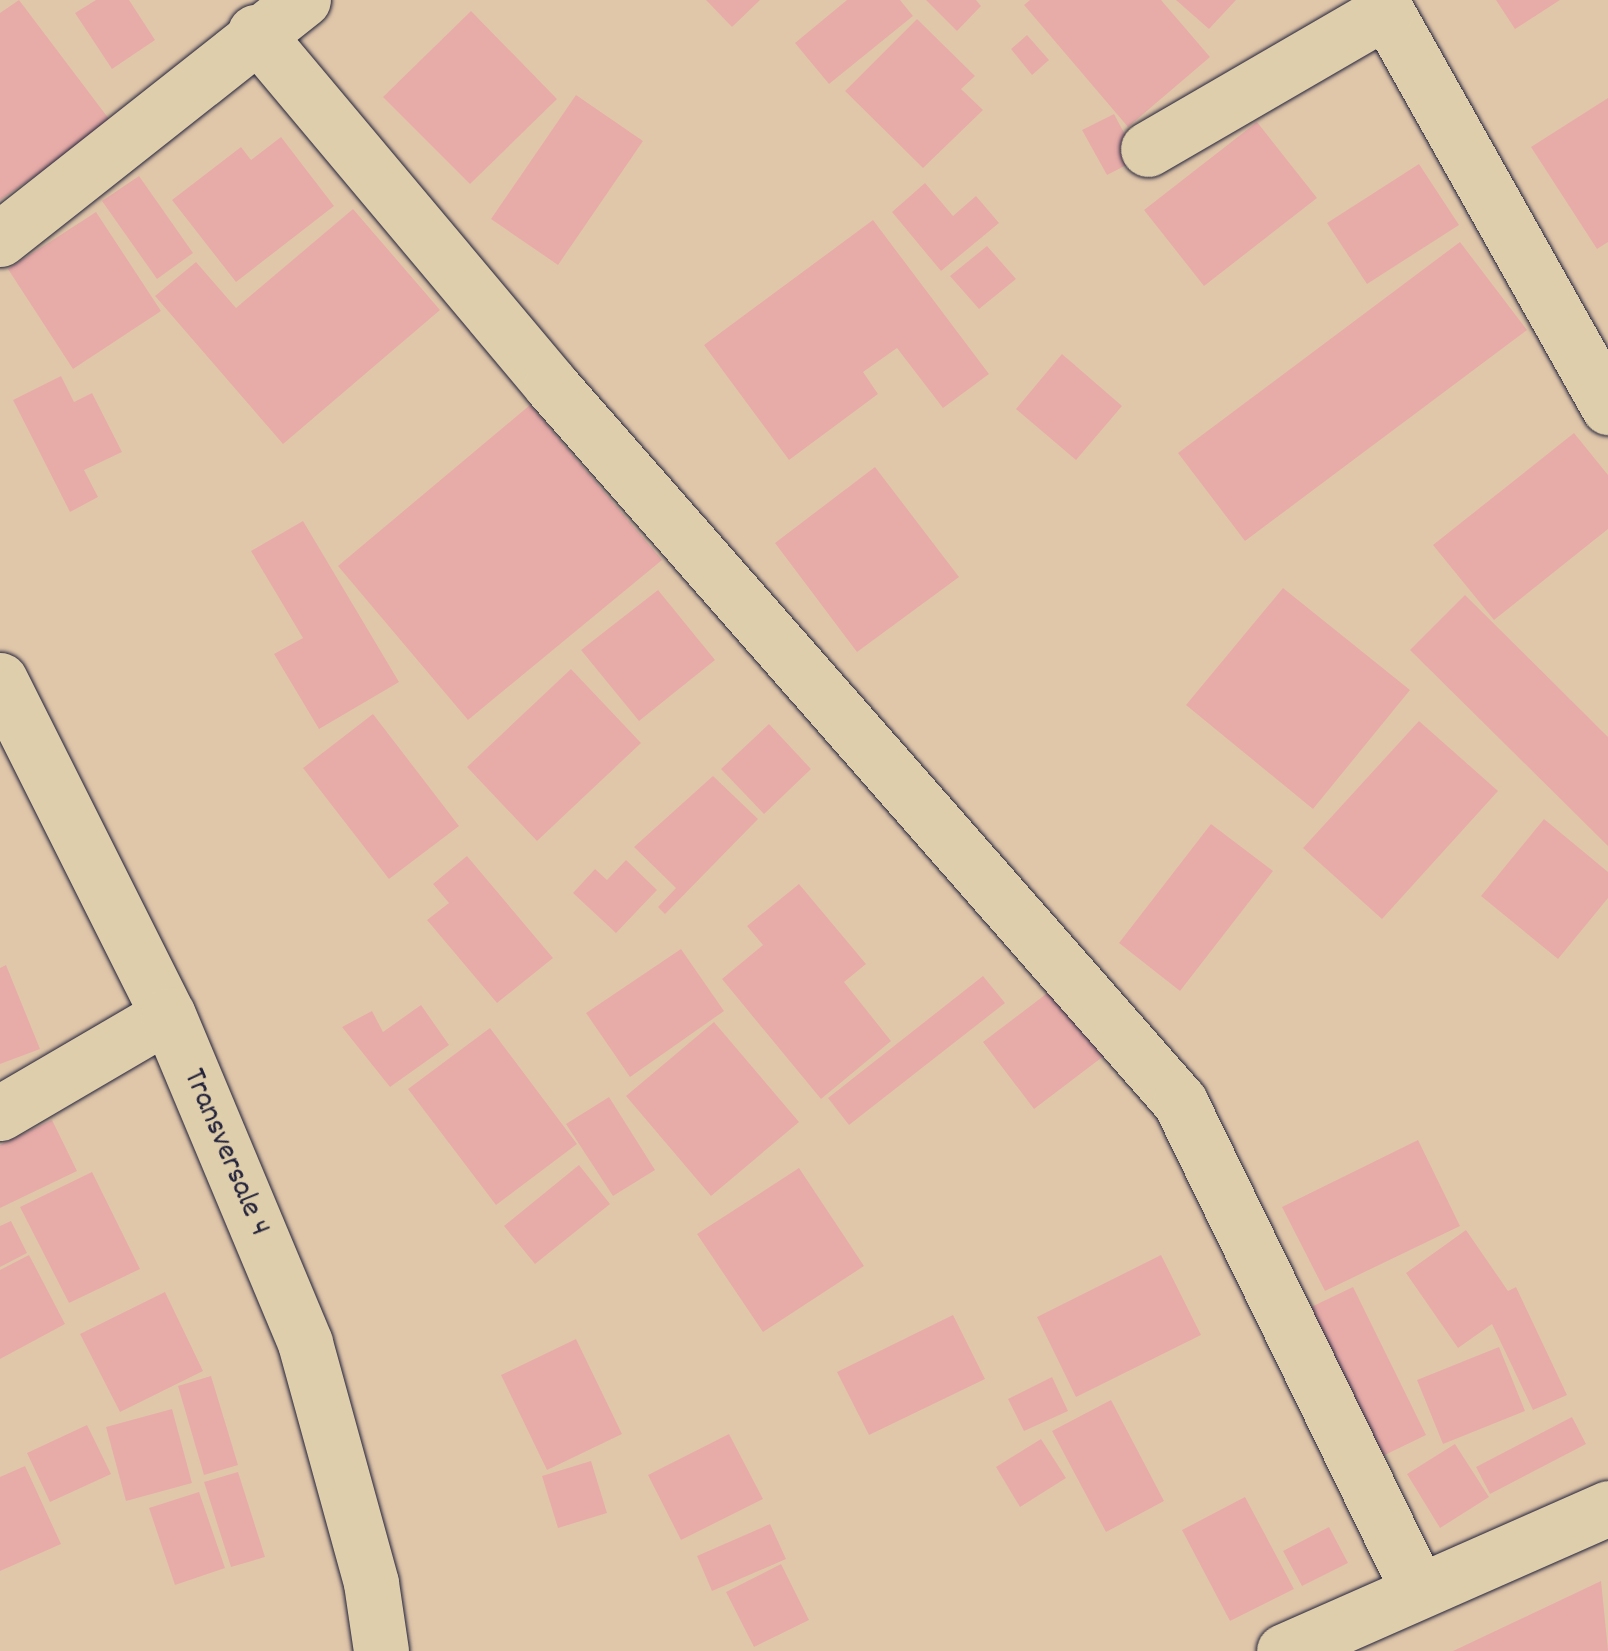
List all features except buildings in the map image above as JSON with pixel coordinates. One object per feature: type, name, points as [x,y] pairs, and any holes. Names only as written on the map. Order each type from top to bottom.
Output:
[{"type":"street","points":[[0,239],[255,32],[303,0]]},
{"type":"street","points":[[1148,149],[1383,6],[1608,407]]},
{"type":"street","points":[[255,32],[551,384],[1180,1102],[1418,1590]]},
{"type":"street","name":"Transversale 4","points":[[0,680],[168,1015],[304,1343],[371,1583],[381,1651]]},
{"type":"street","points":[[0,1113],[168,1015]]},
{"type":"street","points":[[1320,1644],[1418,1590],[1608,1508]]}]
